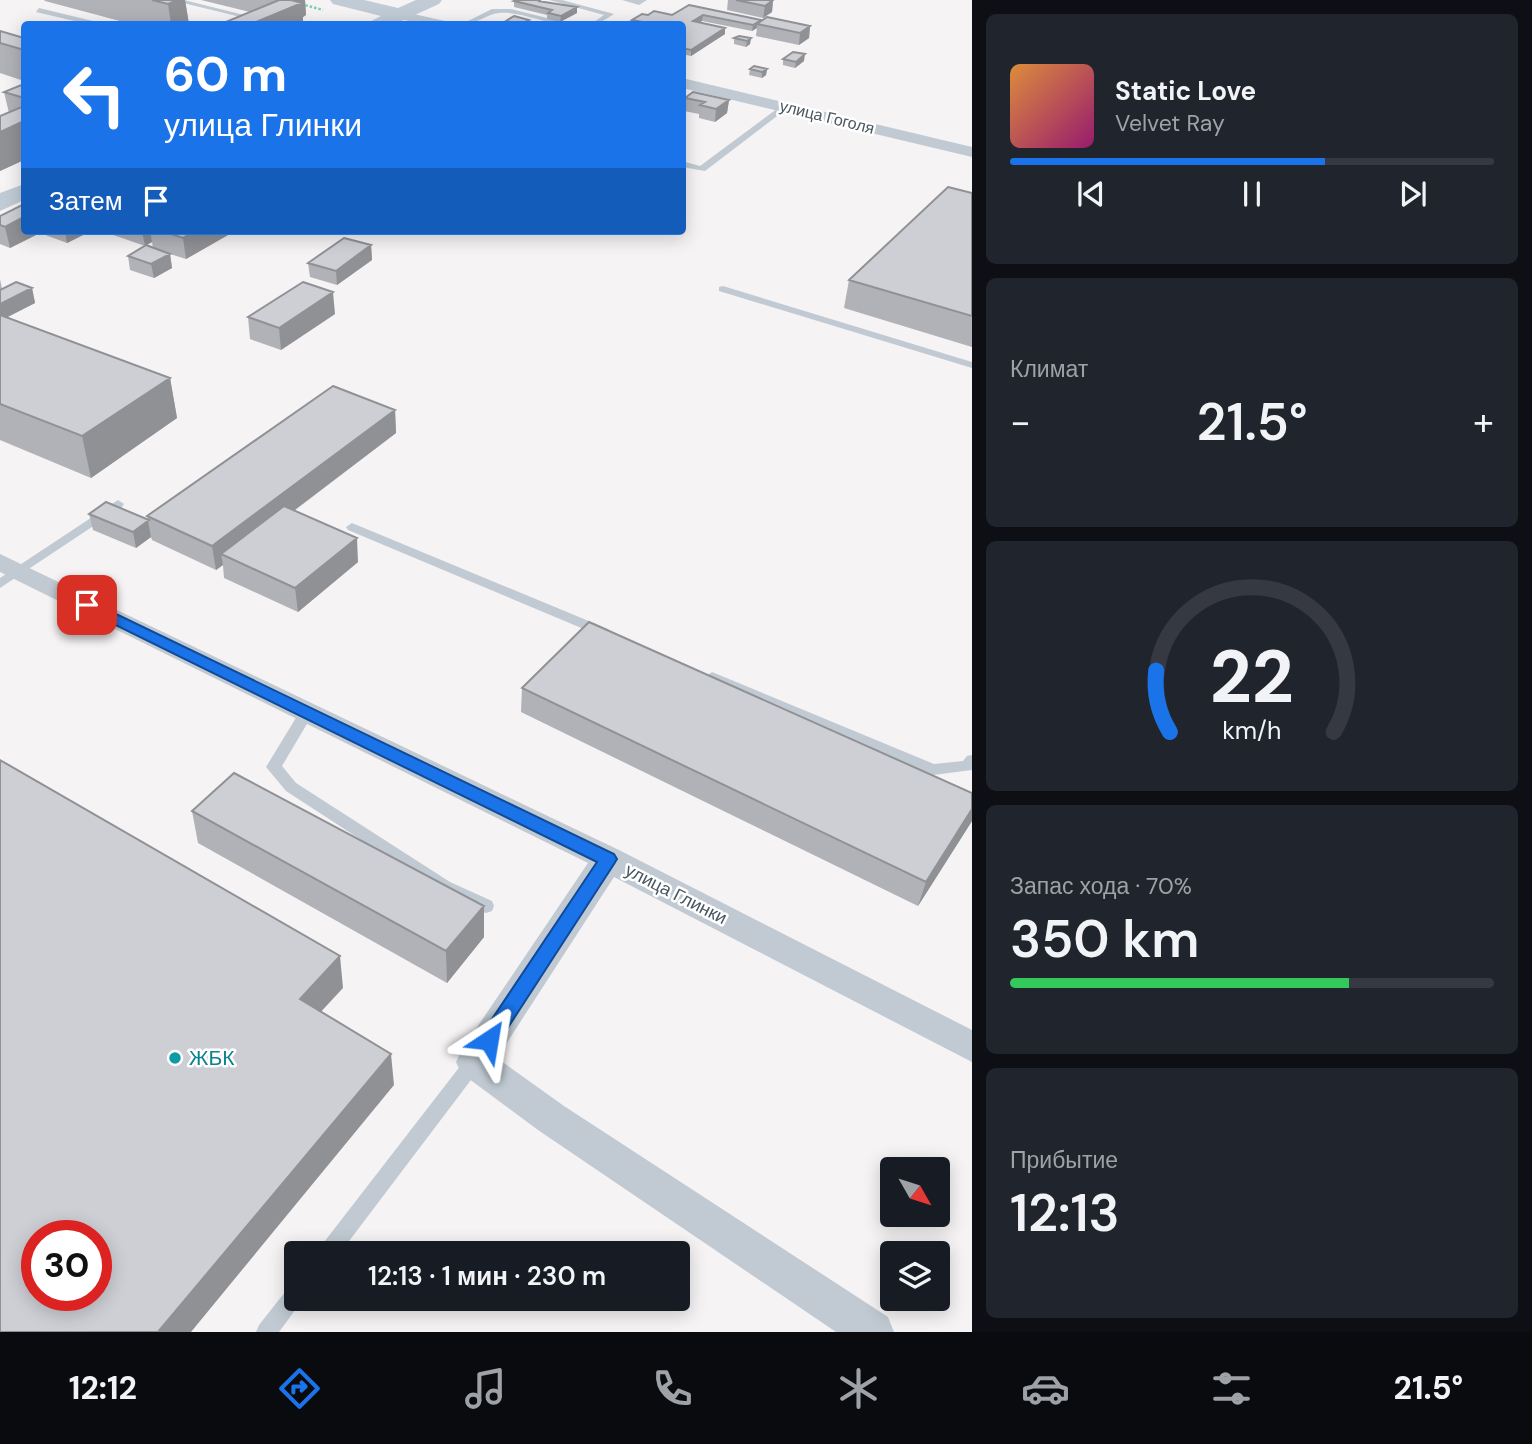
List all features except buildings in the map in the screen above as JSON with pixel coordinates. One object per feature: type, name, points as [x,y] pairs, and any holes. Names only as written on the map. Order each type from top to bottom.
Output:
[{"type":"street","points":[[340,0],[427,21]]},
{"type":"street","points":[[387,21],[432,0]]},
{"type":"street","name":"улица Гоголя","points":[[686,84],[972,152]]},
{"type":"street","points":[[0,203],[21,192]]},
{"type":"street","name":"улица Глинки","points":[[6,573],[307,712],[608,859],[972,1047]]},
{"type":"street","points":[[608,859],[474,1062],[563,1125],[873,1332]]},
{"type":"lane","points":[[175,0],[260,21]]},
{"type":"lane","points":[[473,21],[516,0]]},
{"type":"lane","points":[[553,0],[610,14],[599,21]]},
{"type":"lane","points":[[626,0],[639,3],[643,0]]},
{"type":"lane","points":[[39,10],[82,21]]},
{"type":"lane","points":[[495,11],[511,11],[553,21]]},
{"type":"lane","points":[[686,165],[702,169],[785,107]]},
{"type":"lane","points":[[723,289],[972,365]]},
{"type":"lane","points":[[6,573],[118,504]]},
{"type":"lane","points":[[352,527],[623,640]]},
{"type":"lane","points":[[700,673],[933,770],[968,766],[972,760]]},
{"type":"lane","points":[[307,712],[274,767],[291,787],[444,886],[486,906]]},
{"type":"lane","points":[[337,1241],[474,1062]]},
{"type":"lane","points":[[266,1332],[284,1309]]},
{"type":"place","name":"ЖБК","points":[[175,1058]]},
{"type":"route","points":[[87,605],[608,859],[489,1040]]}]
